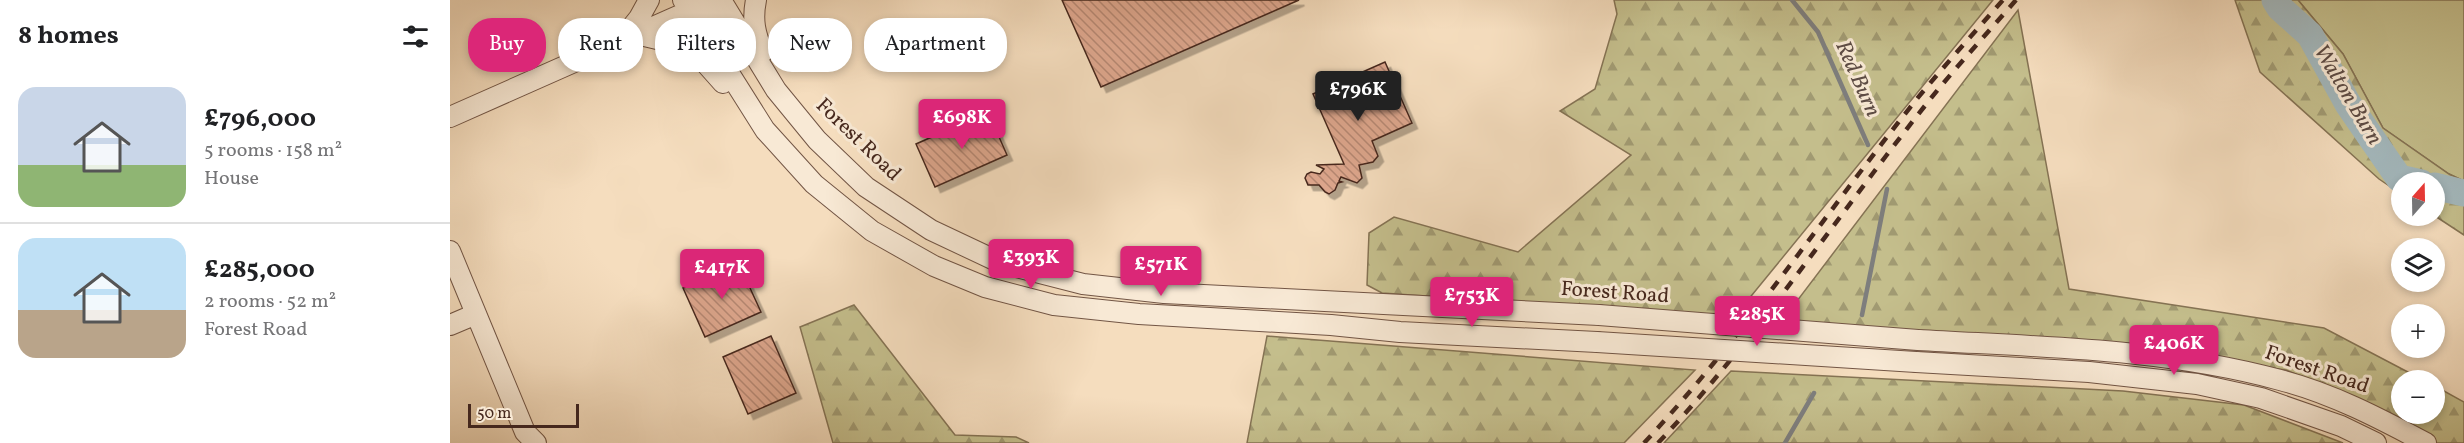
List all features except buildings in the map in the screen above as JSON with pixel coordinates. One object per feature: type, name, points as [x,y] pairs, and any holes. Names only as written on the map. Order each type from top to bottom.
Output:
[{"type":"street","points":[[639,18],[649,0]]},
{"type":"street","points":[[643,29],[688,3],[714,0]]},
{"type":"street","points":[[713,18],[720,0]]},
{"type":"street","name":"Forest Road","points":[[720,0],[776,90],[817,140],[866,187],[931,230],[1001,263],[1083,284],[1164,294],[1599,315],[1918,340],[2118,352],[2187,359],[2281,380],[2312,390],[2391,424],[2426,443]]},
{"type":"street","points":[[756,0],[753,12],[754,31],[787,103]]},
{"type":"street","points":[[688,3],[697,18]]},
{"type":"street","points":[[643,39],[691,47],[814,184],[872,231],[933,266],[985,287],[1054,305],[1139,314],[1331,325],[1400,332],[2089,372],[2197,384],[2261,398],[2341,426],[2376,443]]},
{"type":"street","points":[[450,117],[558,69]]},
{"type":"street","points":[[728,72],[765,130]]},
{"type":"street","points":[[450,251],[525,432],[536,443]]},
{"type":"street","points":[[450,325],[476,314]]},
{"type":"green space","points":[[1614,0],[1993,0],[1734,317],[1382,293],[1367,285],[1369,233],[1394,217],[1518,252],[1631,155],[1560,111],[1595,89],[1617,14]]},
{"type":"green space","points":[[2235,0],[2298,0],[2343,54],[2383,128],[2449,174],[2464,181],[2464,235],[2445,223],[2445,172],[2391,172],[2391,187],[2260,72]]},
{"type":"green space","points":[[2298,0],[2464,0],[2464,181],[2449,174],[2383,128],[2343,54]]},
{"type":"green space","points":[[2018,10],[2069,289],[2324,328],[2404,370],[2391,370],[2391,414],[2286,370],[2093,343],[1781,322]]},
{"type":"green space","points":[[854,305],[955,435],[1016,437],[1029,443],[833,443],[800,327]]},
{"type":"green space","points":[[1267,336],[1695,370],[1624,443],[1247,443]]},
{"type":"green space","points":[[1731,371],[2123,391],[2244,405],[2343,443],[1664,443]]},
{"type":"green space","points":[[2445,392],[2464,402],[2464,443],[2437,443],[2407,424],[2445,424]]},
{"type":"waterway","name":"Red Burn","points":[[1792,0],[1818,32],[1868,145]]},
{"type":"waterway","name":"Walton Burn","points":[[2275,0],[2280,8],[2310,35],[2348,104],[2395,172]]},
{"type":"waterway","name":"Red Burn","points":[[1862,315],[1887,189]]},
{"type":"waterway","name":"Walton Burn","points":[[2445,189],[2464,193]]},
{"type":"waterway","name":"Red Burn","points":[[1785,443],[1814,393]]},
{"type":"railway","points":[[1644,443],[1750,318],[1916,100],[2003,0]]},
{"type":"railway","points":[[1658,443],[1762,321],[1935,93],[2016,0]]}]
